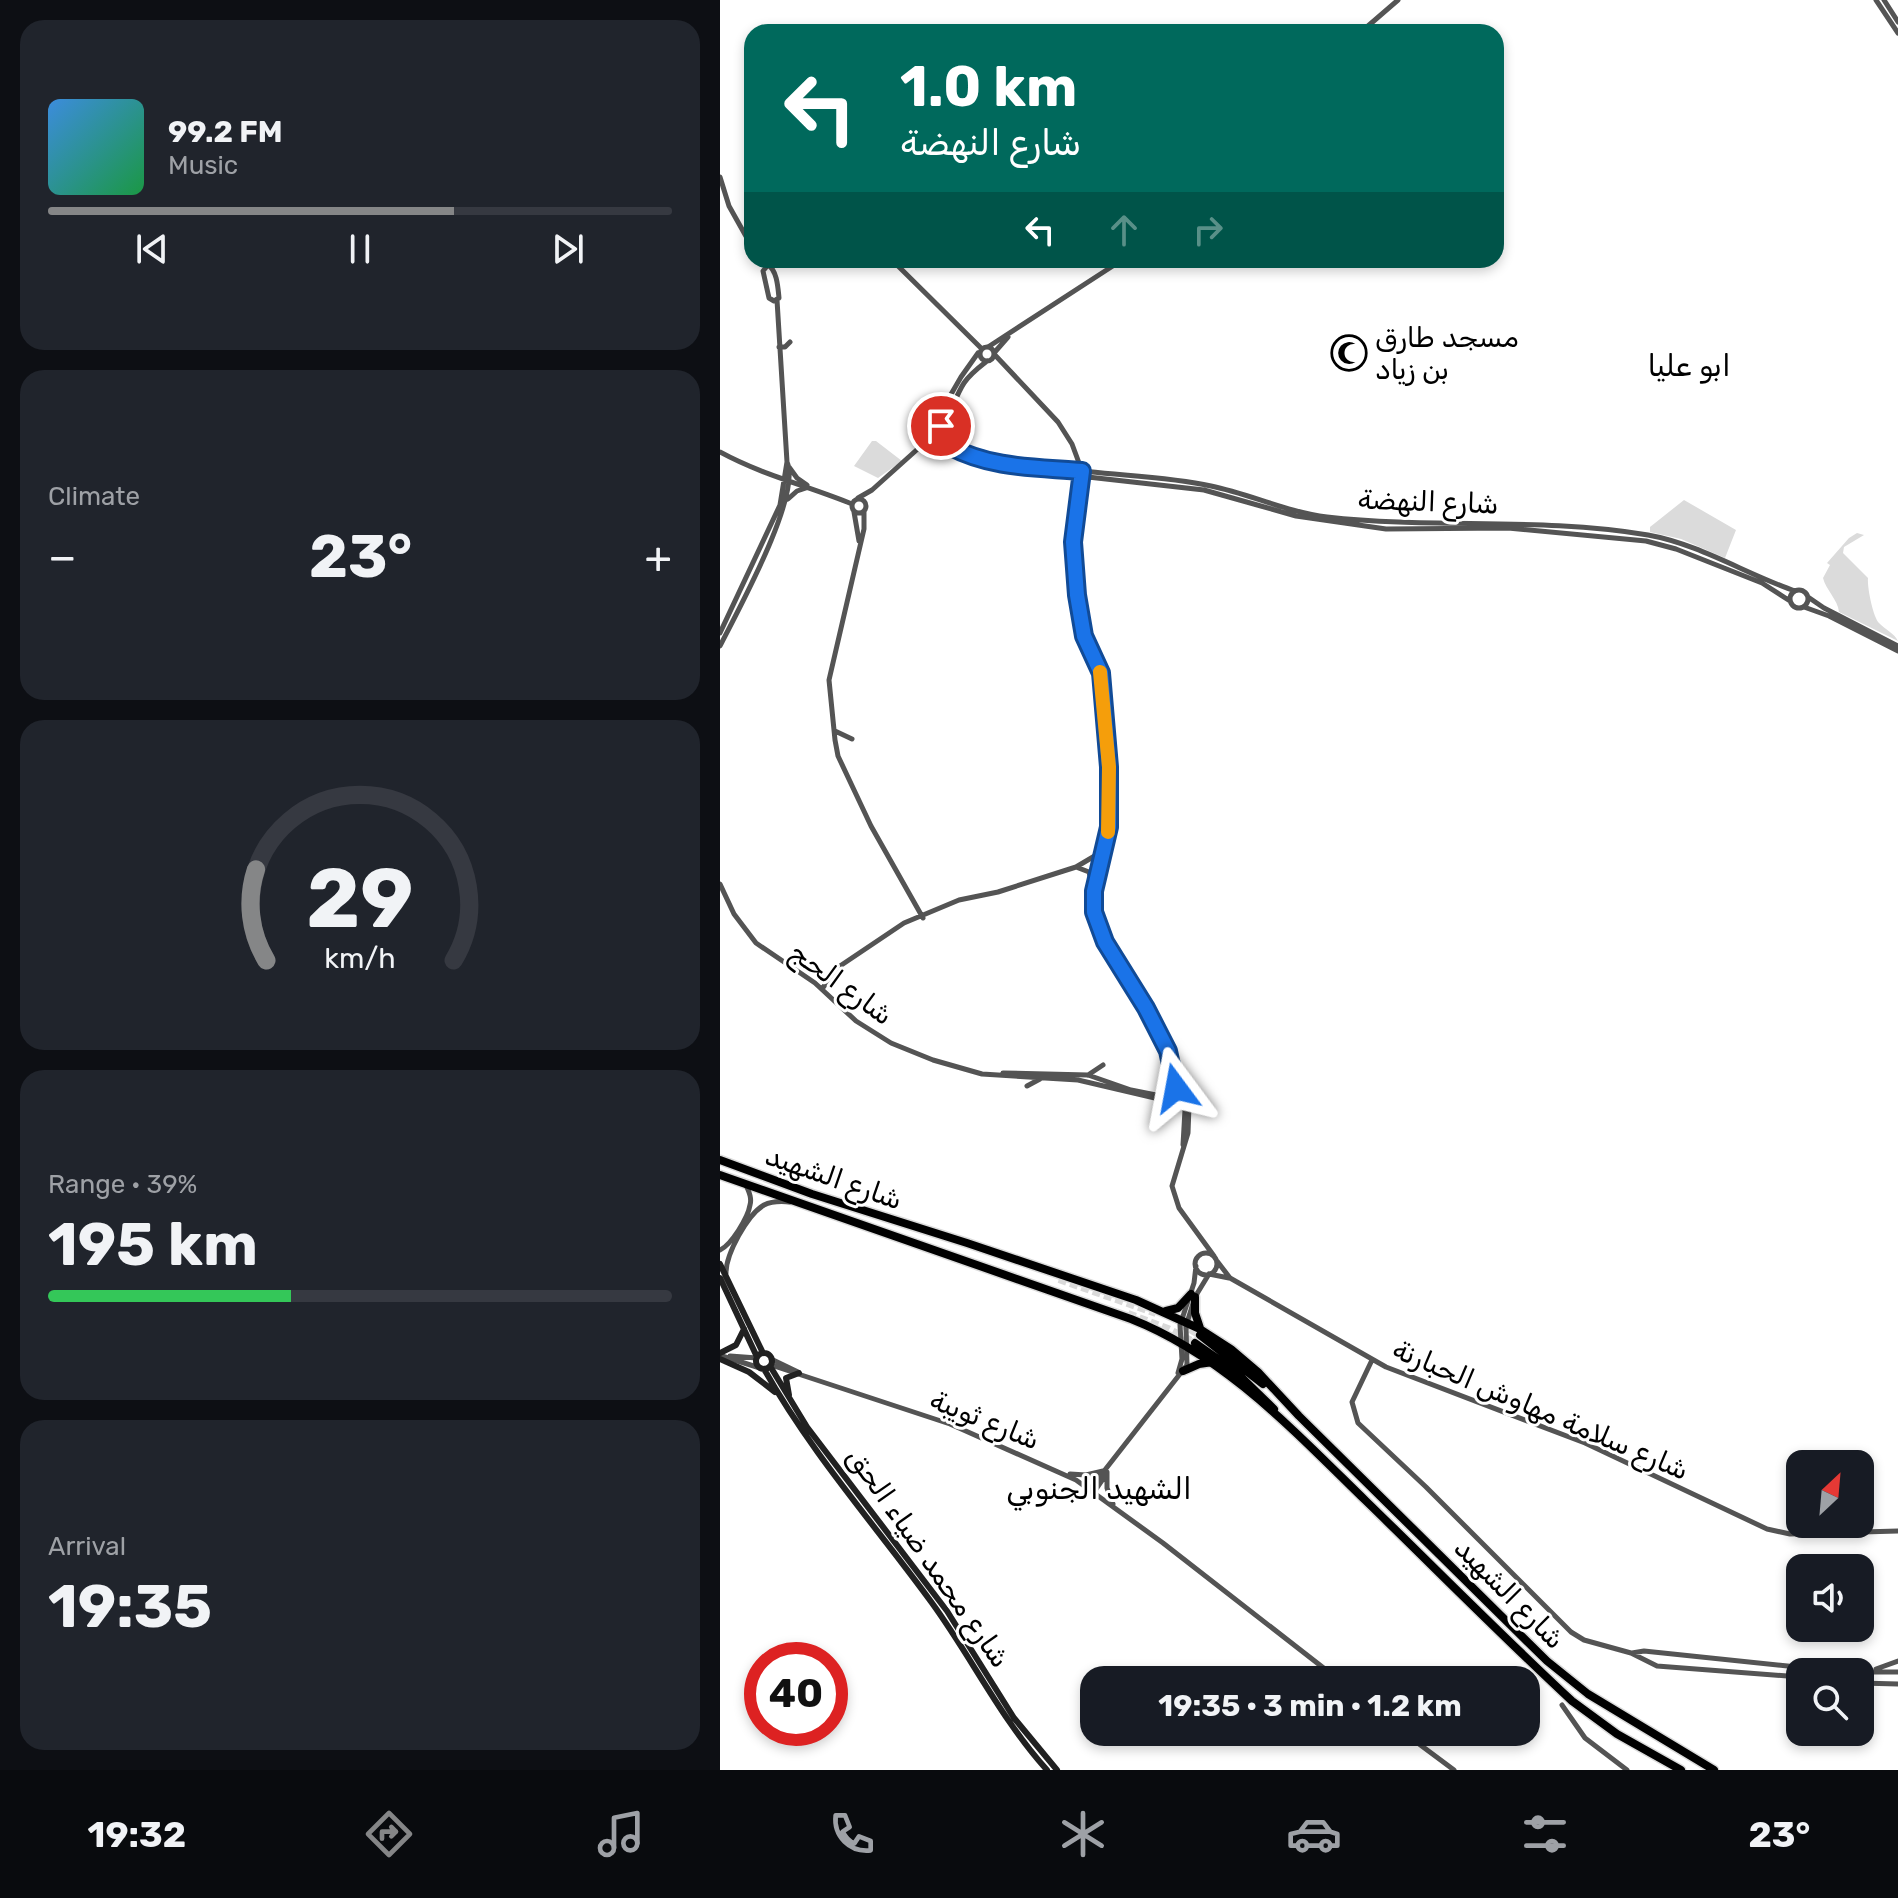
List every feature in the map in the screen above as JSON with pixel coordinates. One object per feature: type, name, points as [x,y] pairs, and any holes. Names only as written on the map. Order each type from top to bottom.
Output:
[{"type":"highway","name":"شارع الشهيد","points":[[720,1160],[812,1194],[1076,1279],[1184,1320],[1191,1338],[1213,1362],[1279,1418],[1572,1701],[1630,1743],[1681,1770]]},
{"type":"highway","name":"شارع الشهيد","points":[[720,1175],[1131,1319],[1231,1349],[1258,1372],[1299,1416],[1567,1678],[1633,1723],[1714,1770]]},
{"type":"highway","name":"شارع الشهيد","points":[[936,1234],[1059,1279]]},
{"type":"highway","name":"شارع الشهيد","points":[[914,1245],[921,1244],[1055,1289]]},
{"type":"highway","points":[[1164,1311],[1178,1308],[1193,1296]]},
{"type":"highway","points":[[1191,1338],[1195,1313],[1193,1296]]},
{"type":"highway","name":"شارع الشهيد","points":[[1191,1338],[1252,1386],[1273,1407],[1279,1418]]},
{"type":"highway","points":[[1183,1371],[1213,1362]]},
{"type":"main road","points":[[720,1264],[723,1278],[759,1356],[767,1365]]},
{"type":"main road","points":[[747,1327],[739,1342],[721,1356],[749,1372],[779,1396]]},
{"type":"main road","points":[[759,1356],[767,1365]]},
{"type":"main road","name":"شارع محمد ضياء الحق","points":[[767,1365],[779,1396],[809,1441],[933,1604],[1009,1723],[1047,1770]]},
{"type":"main road","name":"شارع محمد ضياء الحق","points":[[767,1365],[788,1398],[939,1600],[1014,1718],[1057,1770]]},
{"type":"main road","points":[[788,1398],[786,1378],[799,1373]]},
{"type":"street","points":[[1370,24],[1398,0]]},
{"type":"street","points":[[1876,0],[1898,33]]},
{"type":"street","points":[[1884,0],[1898,22]]},
{"type":"street","points":[[720,177],[729,206],[744,233]]},
{"type":"street","points":[[767,268],[768,296],[775,300]]},
{"type":"street","points":[[720,646],[785,503],[788,465],[775,300],[778,291],[769,268]]},
{"type":"street","points":[[900,268],[1058,422],[1072,444],[1080,472],[1073,542],[1077,595],[1084,636],[1101,673],[1109,767],[1109,817],[1099,859],[1094,912],[1101,934],[1168,1051],[1176,1088],[1185,1104]]},
{"type":"street","points":[[859,549],[853,508],[858,498],[872,490],[921,446],[961,377],[983,350],[1110,268]]},
{"type":"street","points":[[921,446],[931,441],[967,379],[1008,336]]},
{"type":"street","points":[[779,347],[785,347],[790,342]]},
{"type":"street","points":[[983,350],[981,359],[991,357]]},
{"type":"street","points":[[941,426],[949,446]]},
{"type":"street","name":"شارع النهضة","points":[[931,441],[996,464],[1210,485],[1296,512],[1329,517],[1421,524],[1557,526],[1648,535],[1678,543],[1795,591]]},
{"type":"street","points":[[720,452],[770,475],[812,487]]},
{"type":"street","points":[[788,465],[797,478],[812,487],[853,508],[866,509]]},
{"type":"street","name":"شارع النهضة","points":[[1080,472],[1204,490],[1296,516],[1386,529],[1520,529],[1646,541],[1691,554],[1762,583],[1790,601]]},
{"type":"street","points":[[720,633],[780,505],[787,480]]},
{"type":"street","points":[[785,503],[797,491],[812,487]]},
{"type":"street","points":[[872,490],[829,680],[834,730],[838,756],[920,917]]},
{"type":"street","points":[[858,498],[864,499],[866,509]]},
{"type":"street","points":[[1802,590],[1824,608],[1898,648],[1804,607],[1796,607],[1790,601],[1795,591],[1802,590]]},
{"type":"street","points":[[1804,607],[1808,597]]},
{"type":"street","points":[[834,730],[852,739]]},
{"type":"street","points":[[822,989],[837,968],[899,927],[920,917],[1099,859]]},
{"type":"street","points":[[1076,867],[1099,859]]},
{"type":"street","points":[[1076,867],[1089,872],[1094,891]]},
{"type":"street","name":"شارع الحج","points":[[720,884],[734,914],[756,943],[822,989],[856,1021],[891,1043],[919,1056],[974,1072],[1087,1081],[1185,1104]]},
{"type":"street","points":[[1088,1075],[1103,1065]]},
{"type":"street","name":"شارع الحج","points":[[974,1072],[1088,1075],[1185,1104]]},
{"type":"street","points":[[1019,1077],[1026,1086],[1045,1077]]},
{"type":"street","name":"شارع سلامة مهاوش الحبارنة","points":[[1185,1104],[1188,1128],[1172,1184],[1178,1205],[1230,1278]]},
{"type":"street","points":[[720,1250],[727,1247],[749,1209],[750,1195],[745,1184]]},
{"type":"street","points":[[723,1278],[733,1247],[757,1211],[769,1203],[795,1202]]},
{"type":"street","points":[[1092,1490],[1183,1371],[1191,1338],[1184,1320],[1193,1296],[1199,1236]]},
{"type":"street","points":[[1193,1296],[1215,1270],[1215,1259],[1206,1253],[1197,1258]]},
{"type":"street","points":[[1196,1266],[1201,1273],[1209,1274]]},
{"type":"street","name":"شارع سلامة مهاوش الحبارنة","points":[[1209,1274],[1230,1278],[1372,1360],[1585,1443],[1773,1531],[1839,1534],[1898,1531]]},
{"type":"street","points":[[1176,1379],[1191,1338]]},
{"type":"street","points":[[721,1356],[759,1356]]},
{"type":"street","name":"شارع ثويبة","points":[[721,1356],[799,1373],[950,1424],[1065,1474],[1092,1490],[1323,1666]]},
{"type":"street","points":[[1372,1360],[1352,1408],[1358,1423],[1571,1632],[1584,1640],[1631,1653],[1645,1662],[1663,1667],[1786,1676]]},
{"type":"street","points":[[1065,1474],[1086,1475],[1106,1471]]},
{"type":"street","points":[[1106,1471],[1108,1492],[1116,1508]]},
{"type":"street","points":[[1631,1653],[1649,1652],[1786,1666]]},
{"type":"street","points":[[1874,1670],[1898,1661]]},
{"type":"street","points":[[1874,1672],[1898,1672]]},
{"type":"street","points":[[1874,1683],[1898,1684]]},
{"type":"street","points":[[1562,1705],[1585,1738],[1627,1770]]},
{"type":"street","points":[[1422,1746],[1454,1770]]},
{"type":"shaded area","points":[[872,441],[902,461],[878,478],[854,466]]},
{"type":"shaded area","points":[[1684,500],[1736,530],[1725,558],[1681,539],[1650,532],[1650,527]]},
{"type":"shaded area","points":[[1857,533],[1864,535],[1844,547],[1843,553],[1868,578],[1877,620],[1898,641],[1839,612],[1823,578],[1830,565],[1827,563]]},
{"type":"tunnel","points":[[1059,1279],[1156,1313]]},
{"type":"tunnel","points":[[1128,1314],[1195,1343]]},
{"type":"tunnel","points":[[1180,1323],[1200,1335]]},
{"type":"slow traffic","points":[[1100,672],[1109,767],[1108,832]]},
{"type":"place","name":"مسجد طارق بن زياد","points":[[1349,353]]},
{"type":"district","name":"ابو عليا","points":[[1689,366]]},
{"type":"district","name":"الشهيد الجنوبي","points":[[1099,1489]]},
{"type":"route","points":[[941,426],[949,446],[974,457],[1008,466],[1082,471],[1073,542],[1077,595],[1084,636],[1101,673],[1109,767],[1109,827],[1094,891],[1094,912],[1105,942],[1146,1008],[1168,1051],[1176,1088]]}]
